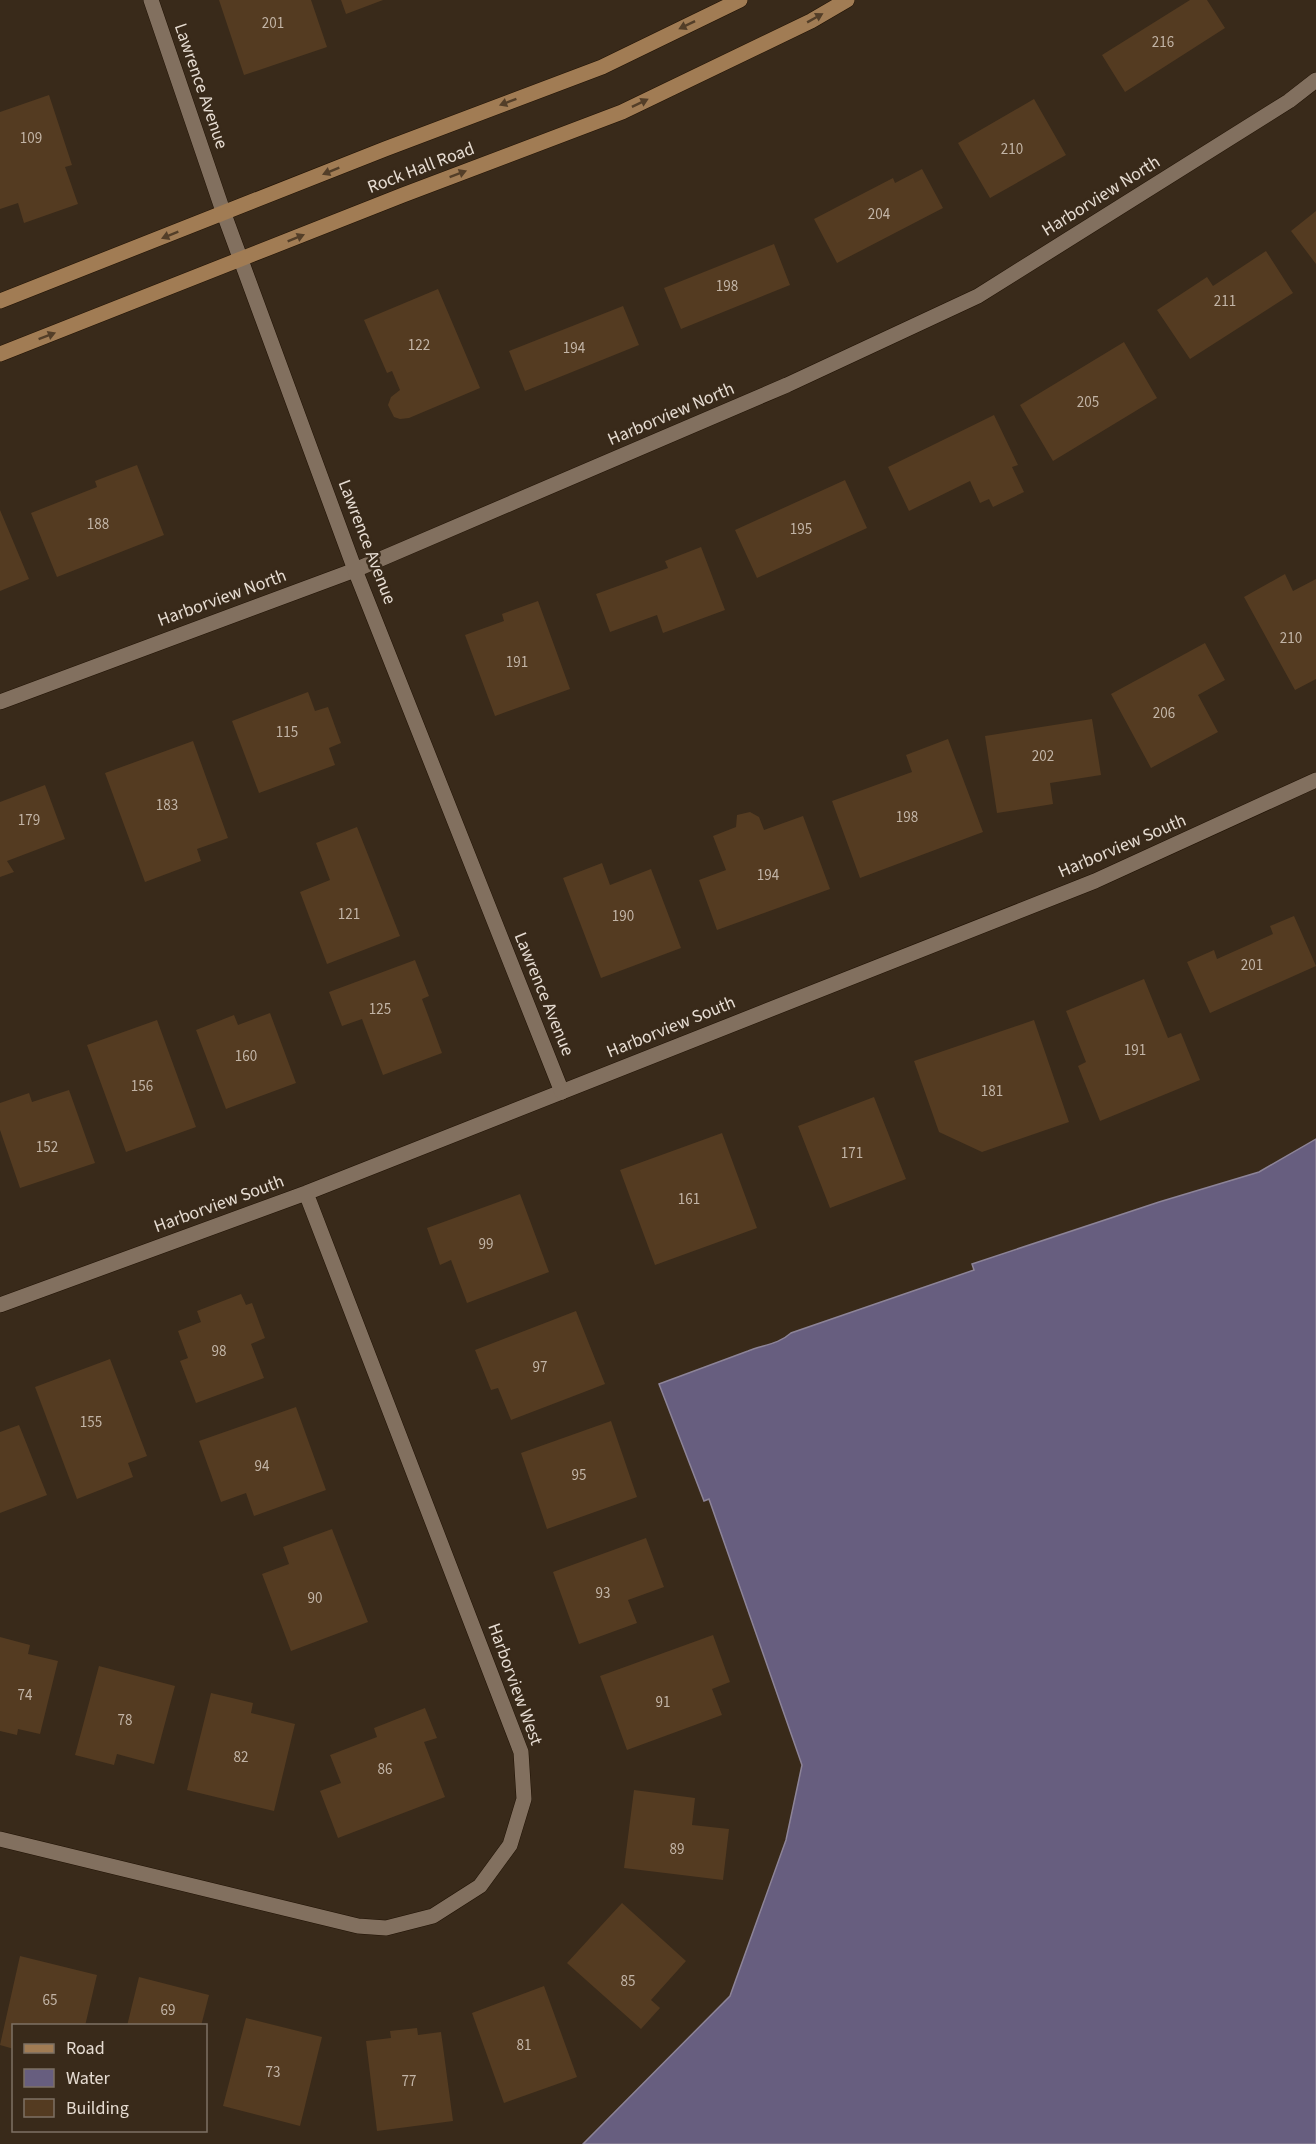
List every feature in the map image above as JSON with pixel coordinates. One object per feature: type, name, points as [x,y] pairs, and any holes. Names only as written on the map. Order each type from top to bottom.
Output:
[{"type":"main road","name":"Rock Hall Road","points":[[0,302],[385,149],[602,67],[740,0]]},
{"type":"main road","name":"Rock Hall Road","points":[[0,354],[403,195],[622,112],[811,21],[847,0]]},
{"type":"street","name":"Lawrence Avenue","points":[[152,0],[224,214],[355,570],[562,1092]]},
{"type":"street","name":"Harborview North","points":[[0,702],[355,570],[787,385],[978,296],[1289,101],[1316,80]]},
{"type":"street","name":"Harborview South","points":[[0,1305],[306,1193],[1095,881],[1316,780]]},
{"type":"street","name":"Harborview West","points":[[0,1839],[358,1926],[386,1928],[433,1916],[480,1886],[510,1845],[524,1799],[521,1752],[306,1193]]},
{"type":"water","points":[[1316,1139],[1316,2144],[583,2144],[730,1996],[786,1840],[802,1765],[709,1499],[704,1501],[659,1384],[776,1342],[791,1333],[974,1270],[972,1264],[1159,1202],[1259,1172]]},
{"type":"building","points":[[219,0],[311,0],[327,47],[244,75]]},
{"type":"building","points":[[341,0],[383,0],[346,14]]},
{"type":"building","points":[[1190,0],[1207,0],[1225,28],[1125,92],[1102,55]]},
{"type":"building","points":[[49,95],[72,165],[65,167],[78,204],[24,223],[18,203],[0,209],[0,112]]},
{"type":"building","points":[[1034,99],[1066,155],[990,198],[958,143]]},
{"type":"building","points":[[922,169],[943,208],[837,263],[814,219],[893,178],[895,183]]},
{"type":"building","points":[[1316,211],[1316,264],[1291,231]]},
{"type":"building","points":[[774,244],[790,285],[681,329],[664,288]]},
{"type":"building","points":[[1266,251],[1293,293],[1190,359],[1157,310],[1207,277],[1213,286]]},
{"type":"building","points":[[438,289],[480,388],[409,418],[400,419],[394,417],[388,405],[391,397],[400,390],[392,371],[387,373],[364,320]]},
{"type":"building","points":[[623,306],[639,345],[525,391],[509,351]]},
{"type":"building","points":[[1124,342],[1157,398],[1053,461],[1020,405]]},
{"type":"building","points":[[994,415],[1018,465],[1012,467],[1024,492],[993,507],[989,499],[980,503],[970,481],[909,511],[888,467]]},
{"type":"building","points":[[137,465],[164,535],[57,577],[31,513],[97,487],[95,481]]},
{"type":"building","points":[[845,480],[867,528],[757,578],[735,530]]},
{"type":"building","points":[[0,510],[29,579],[0,591]]},
{"type":"building","points":[[701,547],[725,610],[663,633],[657,615],[610,632],[596,594],[668,568],[665,561]]},
{"type":"building","points":[[1285,574],[1293,591],[1316,579],[1316,679],[1295,690],[1244,597]]},
{"type":"building","points":[[538,601],[570,689],[495,716],[465,635],[504,621],[502,614]]},
{"type":"building","points":[[1205,643],[1225,680],[1198,695],[1218,732],[1151,768],[1111,694]]},
{"type":"building","points":[[308,692],[315,711],[328,707],[341,743],[329,748],[335,765],[259,793],[232,721]]},
{"type":"building","points":[[1092,719],[1101,775],[1050,783],[1053,804],[997,813],[985,736]]},
{"type":"building","points":[[948,739],[983,832],[860,878],[832,801],[912,772],[906,755]]},
{"type":"building","points":[[193,741],[228,838],[197,849],[201,861],[145,882],[105,773]]},
{"type":"building","points":[[45,785],[65,839],[7,861],[14,872],[0,877],[0,802]]},
{"type":"building","points":[[750,812],[759,817],[764,830],[803,816],[830,889],[717,930],[699,880],[726,870],[713,836],[736,827],[737,815]]},
{"type":"building","points":[[357,827],[400,936],[327,964],[300,892],[330,880],[316,843]]},
{"type":"building","points":[[602,863],[610,885],[651,869],[681,948],[601,978],[563,878]]},
{"type":"building","points":[[1294,916],[1316,966],[1210,1013],[1187,962],[1214,950],[1217,959],[1273,934],[1270,926]]},
{"type":"building","points":[[415,960],[429,996],[422,999],[442,1053],[383,1075],[362,1019],[342,1026],[329,992]]},
{"type":"building","points":[[1144,979],[1168,1038],[1181,1033],[1200,1080],[1100,1121],[1078,1066],[1086,1062],[1066,1011]]},
{"type":"building","points":[[270,1013],[296,1083],[226,1109],[196,1030],[234,1015],[238,1025]]},
{"type":"building","points":[[157,1020],[196,1127],[126,1152],[87,1045]]},
{"type":"building","points":[[1034,1020],[1069,1122],[982,1152],[939,1132],[914,1061]]},
{"type":"building","points":[[69,1090],[95,1163],[20,1188],[0,1130],[0,1103],[29,1093],[32,1102]]},
{"type":"building","points":[[874,1097],[906,1179],[830,1208],[798,1126]]},
{"type":"building","points":[[722,1133],[757,1228],[655,1265],[620,1170]]},
{"type":"building","points":[[520,1194],[549,1272],[467,1303],[451,1260],[440,1265],[427,1228]]},
{"type":"building","points":[[241,1294],[246,1305],[252,1303],[265,1338],[251,1344],[264,1378],[196,1403],[180,1361],[188,1358],[178,1331],[201,1322],[197,1311]]},
{"type":"building","points":[[576,1311],[605,1384],[511,1420],[498,1388],[491,1390],[475,1350]]},
{"type":"building","points":[[110,1359],[147,1456],[128,1463],[133,1477],[77,1499],[35,1387]]},
{"type":"building","points":[[296,1407],[326,1490],[254,1516],[246,1493],[221,1502],[199,1441]]},
{"type":"building","points":[[611,1421],[637,1497],[547,1529],[521,1453]]},
{"type":"building","points":[[19,1425],[47,1495],[0,1513],[0,1432]]},
{"type":"building","points":[[332,1529],[368,1622],[291,1651],[262,1574],[289,1564],[283,1547]]},
{"type":"building","points":[[646,1538],[664,1587],[628,1600],[637,1623],[579,1644],[553,1572]]},
{"type":"building","points":[[713,1635],[730,1682],[712,1689],[722,1715],[627,1750],[600,1676]]},
{"type":"building","points":[[0,1637],[30,1645],[28,1654],[58,1661],[40,1734],[18,1729],[17,1735],[0,1731]]},
{"type":"building","points":[[99,1666],[175,1686],[154,1764],[117,1754],[114,1765],[75,1755]]},
{"type":"building","points":[[211,1693],[253,1703],[251,1713],[295,1724],[274,1811],[187,1790]]},
{"type":"building","points":[[425,1708],[437,1738],[424,1742],[445,1797],[338,1838],[320,1791],[341,1783],[330,1755],[377,1737],[374,1728]]},
{"type":"building","points":[[634,1790],[695,1798],[692,1825],[729,1829],[723,1880],[624,1868]]},
{"type":"building","points":[[622,1903],[686,1961],[651,2000],[660,2008],[641,2029],[567,1963]]},
{"type":"building","points":[[20,1956],[97,1975],[85,2024],[12,2024],[12,2048],[0,2045]]},
{"type":"building","points":[[139,1977],[209,1995],[202,2024],[127,2024]]},
{"type":"building","points":[[544,1986],[577,2077],[504,2103],[472,2013]]},
{"type":"building","points":[[246,2018],[322,2037],[300,2126],[223,2106]]},
{"type":"building","points":[[417,2028],[418,2035],[441,2032],[453,2121],[377,2131],[366,2041],[391,2038],[390,2031]]}]
